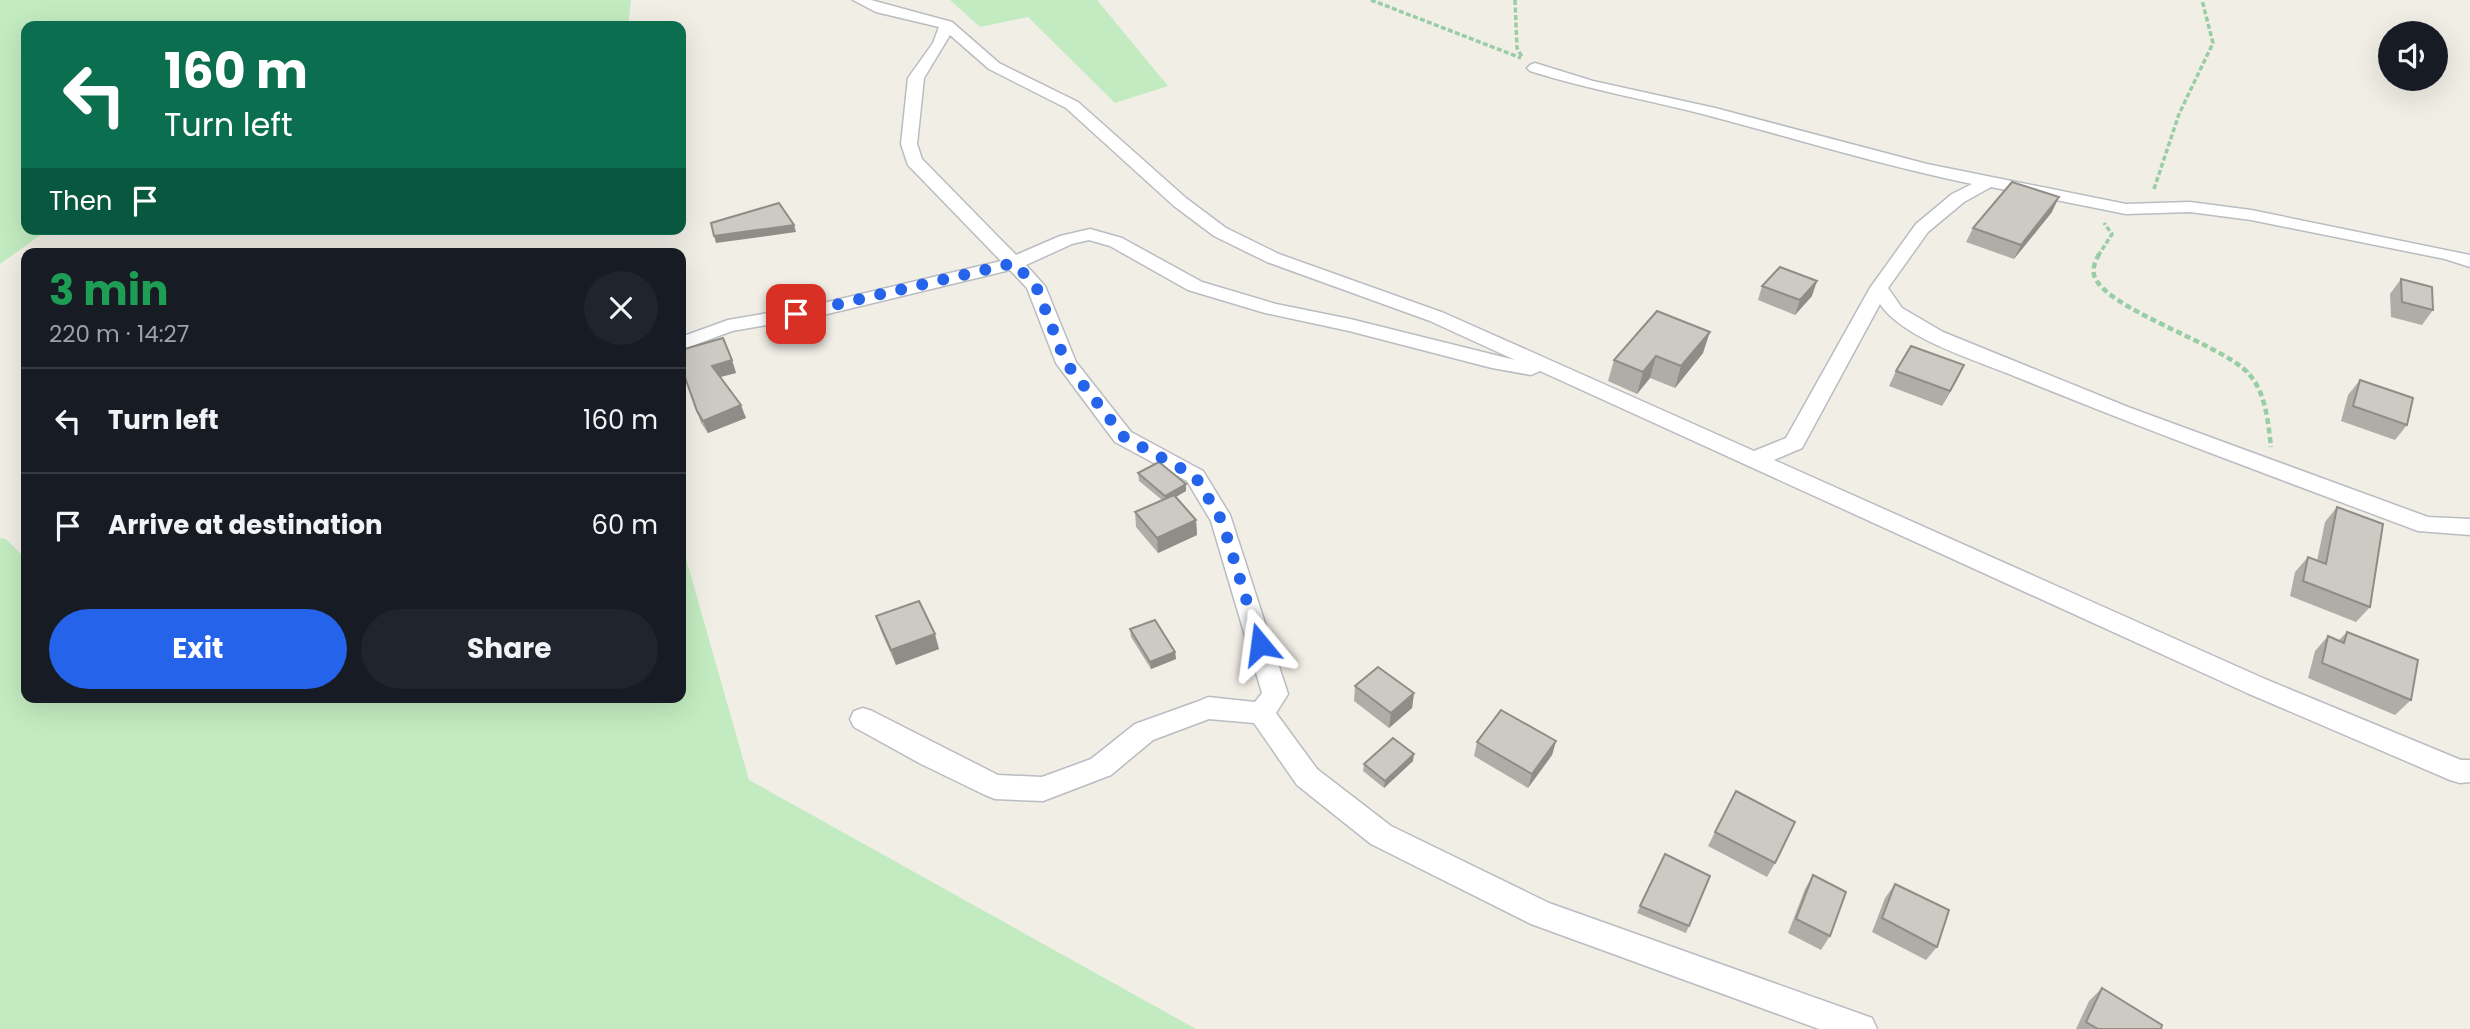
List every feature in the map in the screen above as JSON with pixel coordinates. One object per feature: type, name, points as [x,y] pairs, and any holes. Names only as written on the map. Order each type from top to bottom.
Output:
[{"type":"street","points":[[859,0],[883,10],[928,17],[947,25],[994,66],[1072,105],[1180,202],[1220,232],[1273,258],[1437,317],[2256,686],[2467,773]]},
{"type":"street","points":[[947,25],[940,43],[916,78],[909,144],[914,161],[1036,286],[1066,363],[1124,437],[1195,476],[1222,521],[1275,694],[1262,713]]},
{"type":"street","points":[[1529,63],[1588,85],[1709,111],[1925,169],[2126,209],[2190,207],[2251,215],[2449,254],[2470,261]]},
{"type":"street","points":[[1753,460],[1794,443],[1878,288],[1922,228],[1958,198],[1989,182]]},
{"type":"street","points":[[686,342],[728,326],[819,310],[1014,263],[1066,240],[1090,234],[1116,242],[1195,286],[1272,309],[1350,325],[1492,362],[1562,374]]},
{"type":"street","points":[[1878,288],[1895,312],[1936,336],[2121,412],[2426,525],[2470,527]]},
{"type":"street","points":[[863,719],[930,757],[995,787],[1043,789],[1101,766],[1144,732],[1208,708],[1262,713],[1307,777],[1381,835],[1541,914],[1861,1029]]},
{"type":"path","points":[[1371,0],[1529,63]]},
{"type":"path","points":[[1515,0],[1517,48],[1529,63]]},
{"type":"path","points":[[2146,209],[2179,114],[2213,43],[2202,0]]},
{"type":"path","points":[[2073,199],[2098,216],[2112,234],[2095,261],[2094,275],[2104,289],[2133,309],[2207,346],[2247,372],[2266,407],[2267,433],[2272,453],[2295,476]]},
{"type":"green space","points":[[0,0],[631,0],[629,21],[21,21],[21,235],[41,235],[0,264]]},
{"type":"green space","points":[[950,0],[1097,0],[1168,86],[1115,103],[1028,17],[980,27]]},
{"type":"green space","points":[[0,538],[6,539],[21,554],[21,703],[686,703],[686,559],[749,780],[1196,1029],[0,1029]]},
{"type":"building","points":[[2012,182],[2059,197],[2021,245],[1973,228]]},
{"type":"building","points":[[779,203],[794,225],[714,236],[711,223]]},
{"type":"building","points":[[1780,267],[1817,281],[1800,300],[1762,286]]},
{"type":"building","points":[[2401,279],[2432,287],[2433,310],[2402,302]]},
{"type":"building","points":[[1657,311],[1710,332],[1681,366],[1656,356],[1643,372],[1614,360]]},
{"type":"building","points":[[723,338],[732,360],[712,366],[741,405],[703,421],[686,380],[686,349]]},
{"type":"building","points":[[1911,346],[1964,365],[1950,391],[1896,371]]},
{"type":"building","points":[[2360,380],[2413,398],[2407,425],[2353,406]]},
{"type":"building","points":[[1159,462],[1186,484],[1165,496],[1138,473]]},
{"type":"building","points":[[1174,495],[1196,520],[1157,538],[1135,512]]},
{"type":"building","points":[[2337,507],[2383,524],[2370,607],[2303,581],[2308,557],[2326,564]]},
{"type":"building","points":[[919,601],[935,634],[891,650],[876,616]]},
{"type":"building","points":[[1155,620],[1175,652],[1150,662],[1130,629]]},
{"type":"building","points":[[2347,632],[2418,660],[2411,700],[2322,663],[2328,636],[2344,643]]},
{"type":"building","points":[[1378,667],[1414,693],[1391,713],[1355,686]]},
{"type":"building","points":[[1501,710],[1556,741],[1532,774],[1477,742]]},
{"type":"building","points":[[1393,738],[1414,754],[1385,781],[1364,764]]},
{"type":"building","points":[[1736,791],[1795,822],[1775,863],[1715,832]]},
{"type":"building","points":[[1665,854],[1710,876],[1689,926],[1640,906]]},
{"type":"building","points":[[1813,875],[1846,892],[1830,936],[1796,919]]},
{"type":"building","points":[[1895,884],[1949,910],[1937,947],[1882,918]]},
{"type":"building","points":[[2102,988],[2162,1025],[2161,1029],[2098,1029],[2086,1022]]},
{"type":"route","points":[[796,314],[1014,263],[1036,286],[1066,363],[1124,437],[1195,476],[1222,521],[1260,644]]}]
